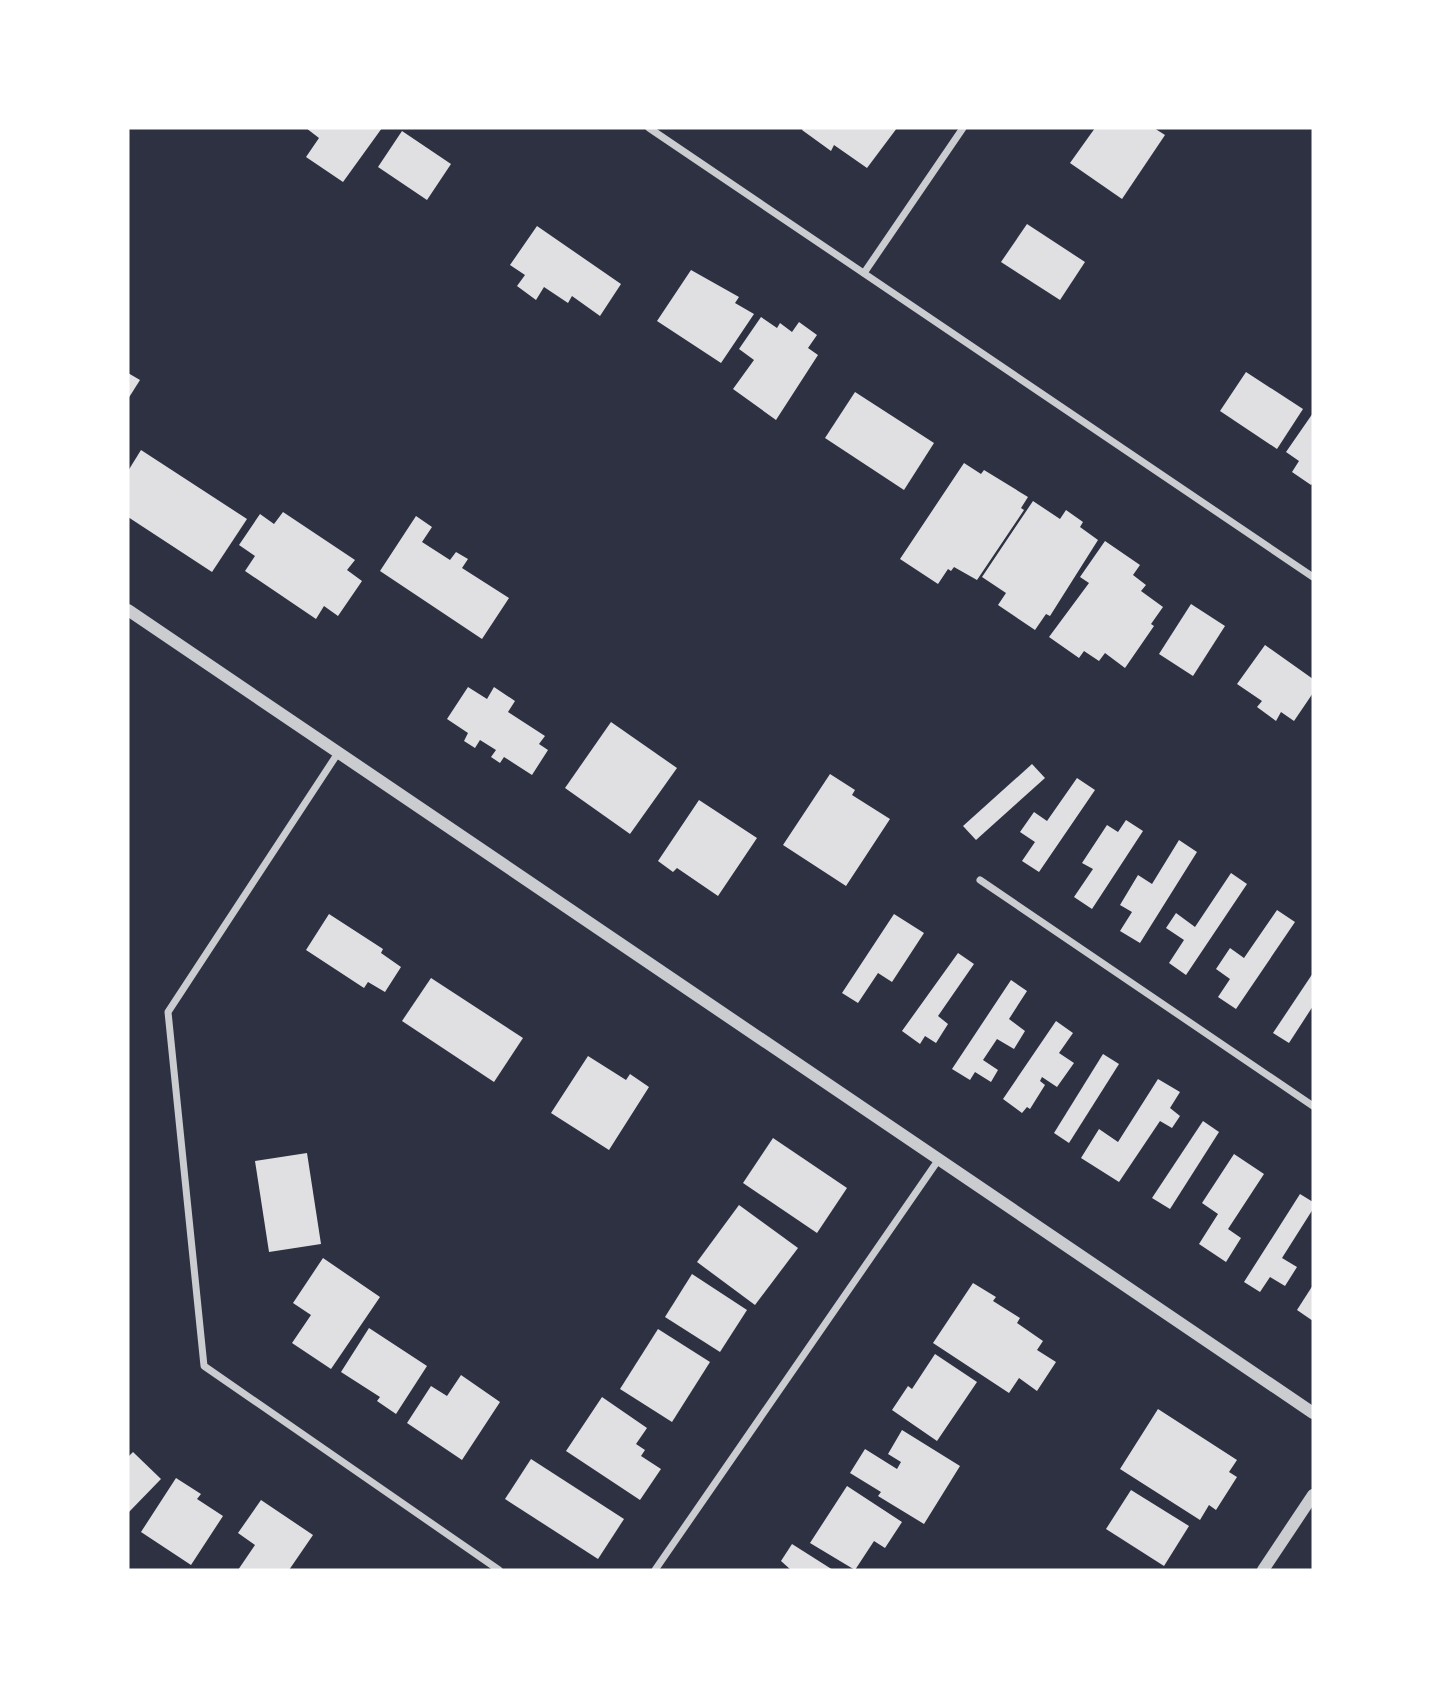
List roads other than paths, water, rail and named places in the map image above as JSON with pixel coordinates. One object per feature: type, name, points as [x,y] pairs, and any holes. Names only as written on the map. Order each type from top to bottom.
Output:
[{"type":"street","points":[[649,128],[1313,577]]},
{"type":"street","points":[[864,273],[963,128]]},
{"type":"street","points":[[128,610],[1313,1413]]},
{"type":"street","points":[[338,753],[168,1012],[204,1366],[499,1570]]},
{"type":"street","points":[[980,880],[1313,1106]]},
{"type":"street","points":[[655,1570],[939,1159]]},
{"type":"street","points":[[1263,1570],[1313,1495]]}]
